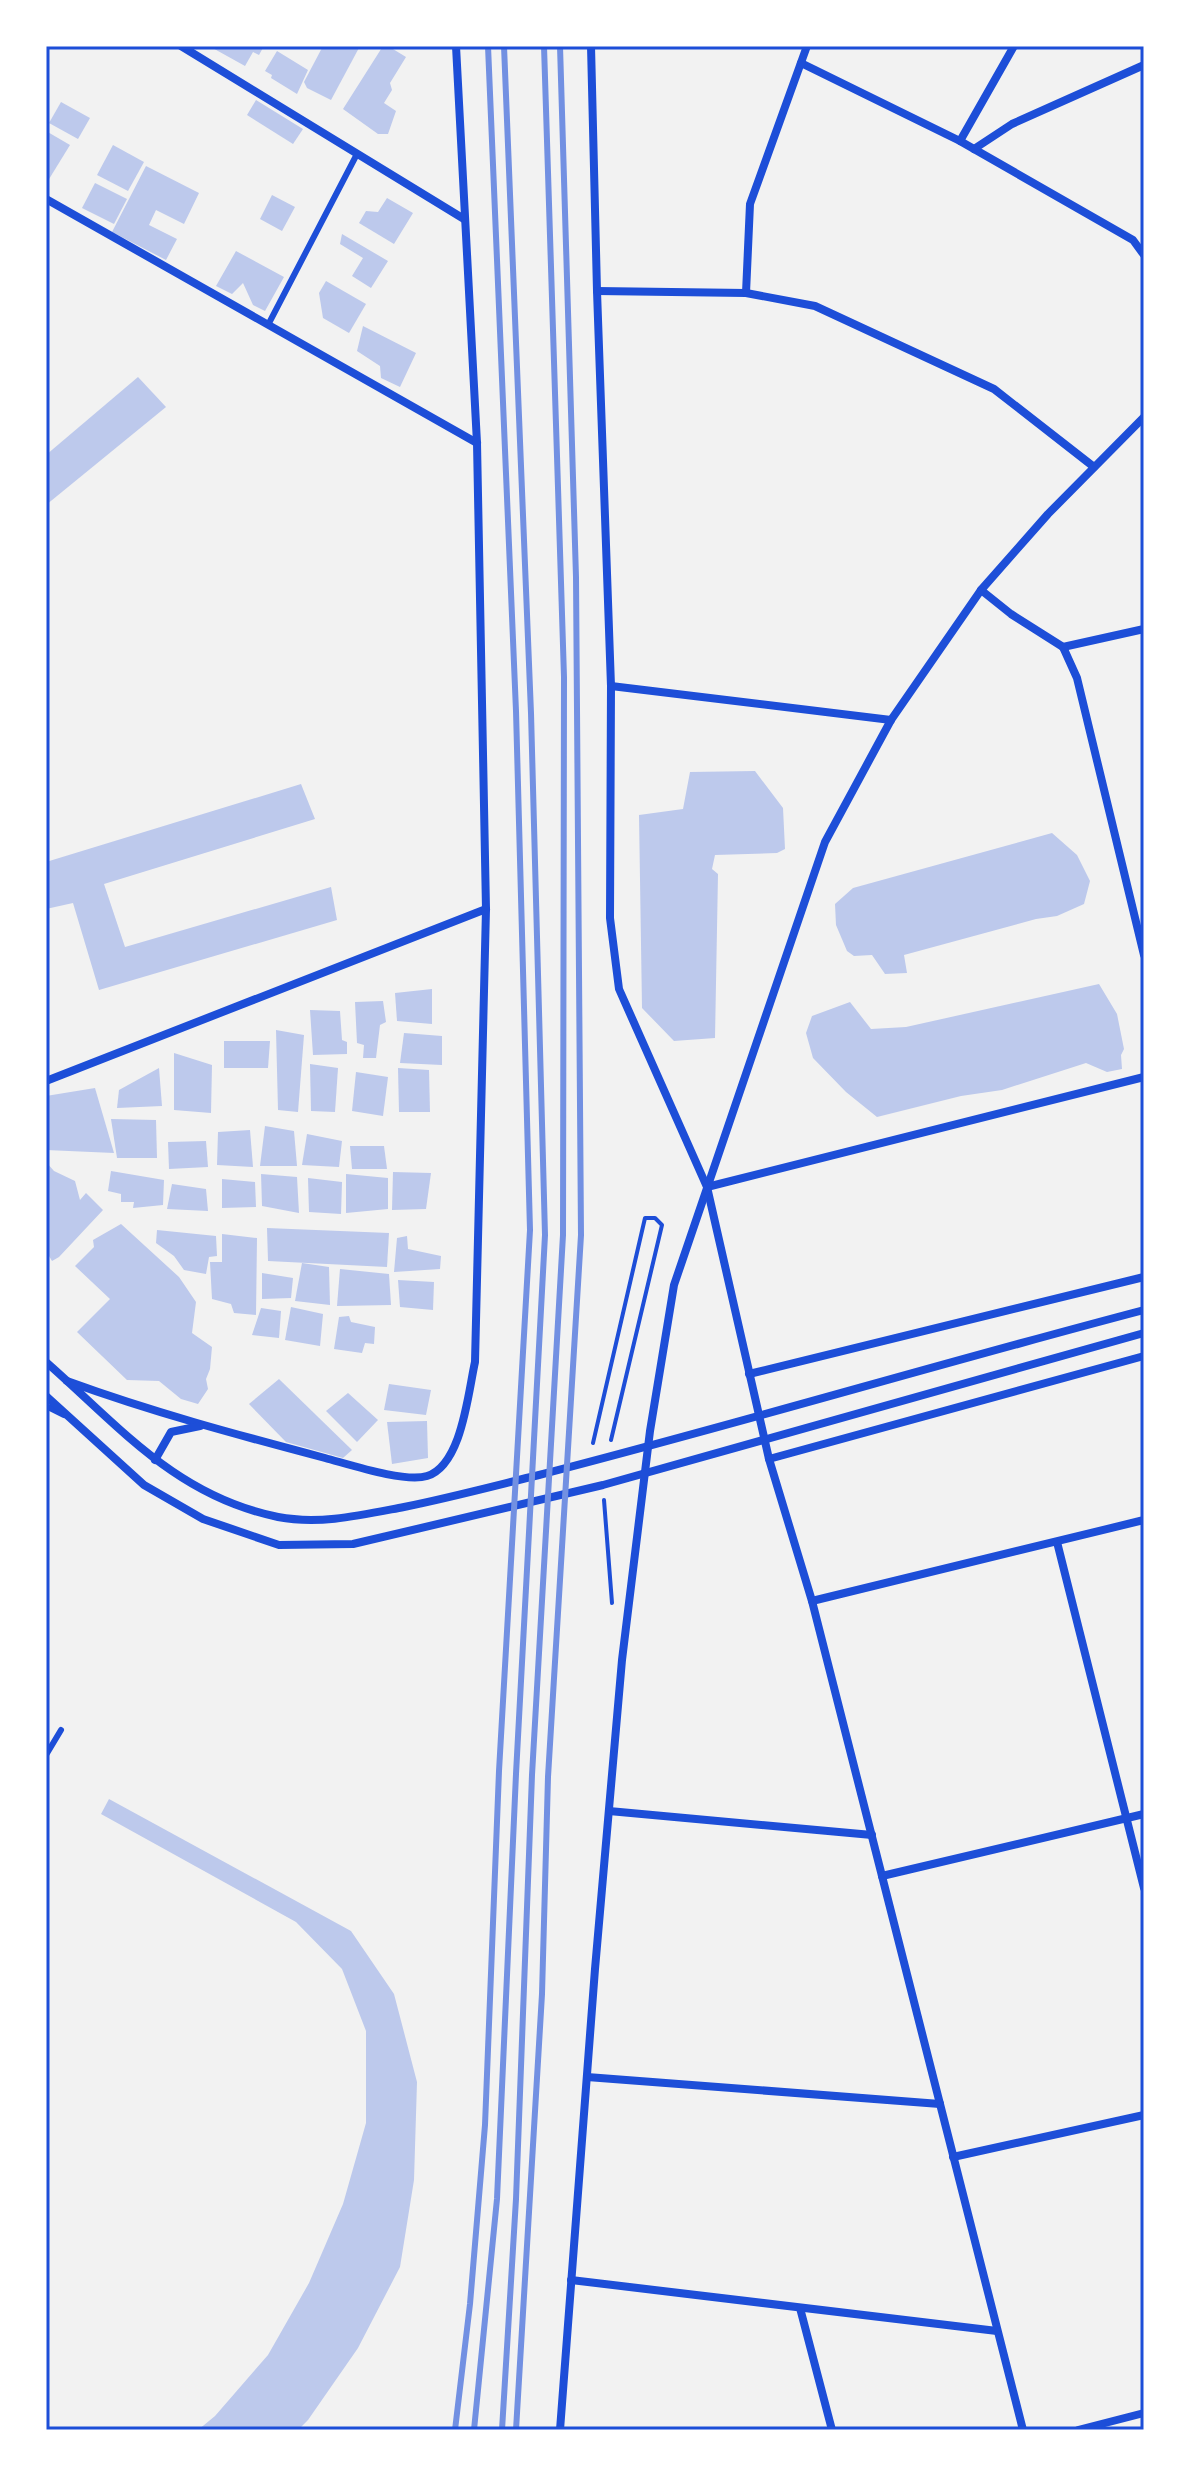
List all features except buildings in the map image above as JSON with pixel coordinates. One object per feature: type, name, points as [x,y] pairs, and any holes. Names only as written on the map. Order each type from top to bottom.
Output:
[{"type":"street","points":[[181,46],[464,219]]},
{"type":"street","points":[[67,1381],[132,1405],[387,1475],[427,1476],[450,1459],[461,1425],[475,1362],[486,909],[477,443],[456,46]]},
{"type":"street","points":[[591,46],[611,686],[610,918],[619,989],[707,1187],[769,1459],[812,1601],[1023,2430]]},
{"type":"street","points":[[746,293],[750,204],[807,46]]},
{"type":"street","points":[[960,141],[1014,46]]},
{"type":"street","points":[[801,63],[960,141],[1133,240],[1144,255]]},
{"type":"street","points":[[974,149],[1012,124],[1144,65]]},
{"type":"street","points":[[46,199],[477,443]]},
{"type":"street","points":[[597,291],[746,293],[815,306],[994,389],[1094,467]]},
{"type":"street","points":[[560,2430],[627,1608],[650,1431],[674,1285],[825,842],[891,720],[981,590],[1048,514],[1144,417]]},
{"type":"street","points":[[981,590],[1011,614],[1063,647],[1077,678],[1144,955]]},
{"type":"street","points":[[1063,647],[1144,629]]},
{"type":"street","points":[[611,686],[891,720]]},
{"type":"street","points":[[46,1081],[486,909]]},
{"type":"street","points":[[707,1187],[1144,1077]]},
{"type":"street","points":[[749,1374],[1144,1277]]},
{"type":"street","points":[[46,1362],[137,1447],[192,1486],[242,1507],[303,1520],[348,1518],[452,1497],[594,1461],[1144,1310]]},
{"type":"street","points":[[46,1396],[144,1485],[203,1519],[279,1545],[353,1544],[603,1485],[1144,1333]]},
{"type":"street","points":[[769,1459],[1144,1356]]},
{"type":"street","points":[[155,1460],[171,1432],[201,1425]]},
{"type":"street","points":[[812,1601],[1144,1520]]},
{"type":"street","points":[[1057,1542],[1144,1888]]},
{"type":"street","points":[[609,1811],[872,1835]]},
{"type":"street","points":[[882,1876],[1144,1814]]},
{"type":"street","points":[[587,2077],[940,2104]]},
{"type":"street","points":[[953,2157],[1144,2115]]},
{"type":"street","points":[[571,2280],[997,2331]]},
{"type":"street","points":[[800,2308],[832,2430]]},
{"type":"street","points":[[1078,2430],[1144,2413]]},
{"type":"lane","points":[[268,325],[357,154]]},
{"type":"lane","points":[[46,1406],[69,1418]]},
{"type":"lane","points":[[46,1755],[61,1730]]},
{"type":"path","points":[[593,1443],[645,1218],[655,1218],[662,1225],[611,1441],[623,1437]]},
{"type":"path","points":[[603,1485],[612,1609],[627,1608]]},
{"type":"railway","points":[[455,2430],[470,2304],[485,2125],[499,1771],[530,1230],[516,711],[488,46]]},
{"type":"railway","points":[[474,2430],[497,2199],[545,1235],[531,713],[504,46]]},
{"type":"railway","points":[[502,2430],[516,2199],[532,1775],[563,1235],[564,677],[544,46]]},
{"type":"railway","points":[[516,2430],[542,1994],[548,1777],[581,1235],[576,577],[560,46]]}]
